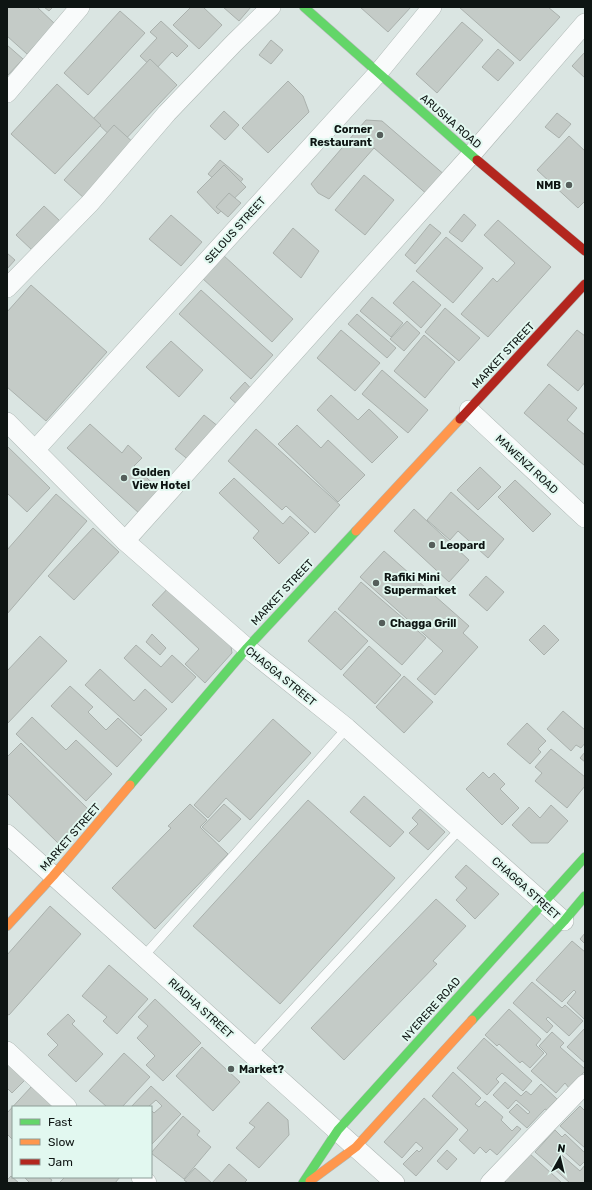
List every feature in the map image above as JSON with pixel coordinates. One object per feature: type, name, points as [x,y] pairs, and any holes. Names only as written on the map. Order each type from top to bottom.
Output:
[{"type":"main road","name":"ARUSHA ROAD","points":[[304,7],[471,155],[585,251]]},
{"type":"main road","name":"MARKET STREET","points":[[7,926],[53,876],[246,648],[585,284]]},
{"type":"main road","name":"NYERERE ROAD","points":[[303,1183],[338,1130],[585,857]]},
{"type":"main road","points":[[307,1183],[356,1147],[564,921],[585,896]]},
{"type":"street","points":[[7,93],[80,7]]},
{"type":"street","points":[[7,288],[90,204],[167,113],[234,43],[272,7]]},
{"type":"street","name":"SELOUS STREET","points":[[35,450],[378,73],[432,7]]},
{"type":"street","points":[[125,541],[471,155],[585,23]]},
{"type":"street","name":"MAWENZI ROAD","points":[[469,410],[585,518]]},
{"type":"street","name":"CHAGGA STREET","points":[[7,422],[125,541],[246,648],[347,728],[564,921]]},
{"type":"street","name":"RIADHA STREET","points":[[7,834],[338,1130],[395,1183]]},
{"type":"street","points":[[7,1051],[66,1106]]},
{"type":"street","points":[[490,1183],[585,1084]]},
{"type":"lane","points":[[143,957],[347,728]]},
{"type":"lane","points":[[252,1054],[460,829]]},
{"type":"building","points":[[7,7],[37,7],[55,24],[27,54],[7,36]]},
{"type":"building","points":[[44,7],[53,7],[49,11]]},
{"type":"building","points":[[191,7],[203,7],[222,25],[199,49],[173,25]]},
{"type":"building","points":[[223,7],[251,7],[239,21]]},
{"type":"building","points":[[360,7],[411,7],[388,32]]},
{"type":"building","points":[[459,7],[548,7],[560,17],[520,61]]},
{"type":"building","points":[[120,11],[145,33],[88,95],[64,73]]},
{"type":"building","points":[[161,21],[188,46],[177,57],[172,52],[155,70],[140,56],[157,38],[150,32]]},
{"type":"building","points":[[462,22],[483,40],[437,93],[416,74]]},
{"type":"building","points":[[271,40],[283,50],[271,64],[259,55]]},
{"type":"building","points":[[7,45],[23,59],[7,76]]},
{"type":"building","points":[[498,49],[514,63],[498,81],[482,67]]},
{"type":"building","points":[[585,52],[585,78],[572,66]]},
{"type":"building","points":[[150,59],[177,85],[120,145],[93,119]]},
{"type":"building","points":[[288,81],[303,96],[309,112],[268,153],[242,128]]},
{"type":"building","points":[[57,84],[101,125],[55,174],[11,134]]},
{"type":"building","points":[[224,111],[239,125],[225,140],[210,126]]},
{"type":"building","points":[[557,113],[571,124],[559,138],[545,127]]},
{"type":"building","points":[[366,120],[382,121],[446,176],[429,196],[374,148],[329,199],[318,193],[311,184]]},
{"type":"building","points":[[114,125],[136,145],[85,199],[64,180]]},
{"type":"building","name":"NMB","points":[[569,136],[585,151],[585,201],[578,208],[537,170]]},
{"type":"building","points":[[220,160],[243,179],[231,193],[208,174]]},
{"type":"building","points":[[224,165],[246,187],[218,214],[197,192]]},
{"type":"building","points":[[364,175],[394,200],[365,235],[335,210]]},
{"type":"building","points":[[229,193],[241,203],[228,217],[216,207]]},
{"type":"building","points":[[44,206],[60,221],[32,250],[16,235]]},
{"type":"building","points":[[464,214],[476,225],[462,242],[449,232]]},
{"type":"building","points":[[171,215],[202,242],[181,266],[149,239]]},
{"type":"building","points":[[498,220],[551,267],[488,337],[461,314],[493,278],[497,282],[515,263],[484,235]]},
{"type":"building","points":[[430,224],[441,233],[415,264],[405,255]]},
{"type":"building","points":[[293,228],[319,251],[301,278],[273,253]]},
{"type":"building","points":[[446,237],[483,268],[453,303],[416,271]]},
{"type":"building","points":[[7,253],[15,260],[7,269]]},
{"type":"building","points":[[223,255],[293,319],[272,342],[202,278]]},
{"type":"building","points":[[413,281],[441,305],[421,328],[393,303]]},
{"type":"building","points":[[31,285],[107,352],[46,421],[7,387],[7,312]]},
{"type":"building","points":[[201,290],[273,355],[251,379],[179,314]]},
{"type":"building","points":[[372,297],[403,323],[391,337],[360,311]]},
{"type":"building","points":[[445,308],[480,338],[459,361],[425,332]]},
{"type":"building","points":[[357,314],[396,348],[387,358],[348,324]]},
{"type":"building","points":[[407,321],[420,333],[404,351],[390,339]]},
{"type":"building","points":[[341,330],[380,363],[355,391],[317,358]]},
{"type":"building","points":[[577,330],[585,336],[585,382],[578,391],[547,365]]},
{"type":"building","points":[[424,335],[455,362],[425,398],[394,371]]},
{"type":"building","points":[[171,341],[203,370],[179,397],[146,367]]},
{"type":"building","points":[[382,370],[428,410],[408,433],[362,394]]},
{"type":"building","points":[[245,382],[254,392],[240,407],[230,398]]},
{"type":"building","points":[[549,384],[577,408],[567,420],[585,435],[585,466],[524,413]]},
{"type":"building","points":[[331,395],[358,420],[369,409],[398,437],[372,463],[317,410]]},
{"type":"building","points":[[204,415],[219,427],[190,461],[175,449]]},
{"type":"building","name":"Golden View Hotel","points":[[90,424],[122,453],[128,445],[142,458],[134,466],[161,491],[140,514],[67,448]]},
{"type":"building","points":[[297,425],[321,448],[328,440],[365,475],[338,502],[278,444]]},
{"type":"building","points":[[256,429],[340,505],[315,533],[286,506],[282,510],[228,461]]},
{"type":"building","points":[[7,446],[50,488],[27,512],[7,493]]},
{"type":"building","points":[[480,467],[501,487],[478,510],[457,490]]},
{"type":"building","points":[[234,478],[283,524],[290,516],[309,533],[279,564],[253,538],[259,531],[219,493]]},
{"type":"building","points":[[515,480],[551,514],[533,532],[498,497]]},
{"type":"building","points":[[451,492],[504,539],[488,558],[458,531],[450,540],[427,520]]},
{"type":"building","points":[[56,494],[87,521],[7,614],[7,550]]},
{"type":"building","name":"Leopard","points":[[414,509],[469,560],[449,582],[394,531]]},
{"type":"building","points":[[93,528],[119,552],[74,600],[48,576]]},
{"type":"building","points":[[384,551],[469,626],[463,633],[478,647],[435,695],[417,679],[443,651],[360,577]]},
{"type":"building","points":[[486,576],[504,592],[487,611],[469,595]]},
{"type":"building","name":"Chagga Grill","points":[[361,582],[426,638],[402,665],[338,609]]},
{"type":"building","points":[[172,584],[230,640],[232,653],[205,683],[185,664],[199,649],[152,605]]},
{"type":"building","points":[[335,611],[368,641],[341,670],[308,641]]},
{"type":"building","points":[[544,625],[559,640],[544,655],[529,640]]},
{"type":"building","points":[[152,634],[166,648],[160,655],[146,642]]},
{"type":"building","points":[[40,636],[67,661],[7,724],[7,671]]},
{"type":"building","points":[[136,645],[161,667],[172,655],[196,677],[172,703],[124,658]]},
{"type":"building","points":[[369,646],[401,675],[375,704],[343,675]]},
{"type":"building","points":[[100,669],[134,701],[145,689],[167,709],[141,736],[85,685]]},
{"type":"building","points":[[404,676],[433,702],[404,733],[376,707]]},
{"type":"building","points":[[70,686],[93,707],[88,712],[106,730],[118,718],[142,740],[117,767],[51,706]]},
{"type":"building","points":[[563,711],[585,730],[585,743],[581,748],[576,745],[571,751],[547,729]]},
{"type":"building","points":[[32,717],[66,750],[76,740],[112,774],[86,801],[16,734]]},
{"type":"building","points":[[273,719],[311,753],[250,820],[226,798],[208,818],[194,805]]},
{"type":"building","points":[[527,723],[546,741],[538,749],[541,752],[530,764],[507,744]]},
{"type":"building","points":[[21,743],[91,812],[59,844],[7,793],[7,757]]},
{"type":"building","points":[[551,749],[585,777],[585,786],[567,808],[535,781],[542,773],[535,767]]},
{"type":"building","points":[[585,752],[585,762],[580,758]]},
{"type":"building","points":[[483,772],[489,778],[494,773],[505,784],[500,789],[519,808],[502,825],[466,789]]},
{"type":"building","points":[[364,796],[404,832],[390,847],[350,812]]},
{"type":"building","points":[[308,800],[395,878],[280,1004],[193,926]]},
{"type":"building","points":[[190,804],[207,820],[200,827],[228,854],[155,929],[112,888],[171,828],[168,826]]},
{"type":"building","points":[[224,804],[241,819],[219,842],[202,827]]},
{"type":"building","points":[[551,805],[568,821],[548,843],[531,843],[512,825],[529,807],[540,818]]},
{"type":"building","points":[[420,809],[445,832],[428,850],[409,833],[418,824],[412,818]]},
{"type":"building","points":[[466,865],[499,894],[475,919],[456,900],[467,888],[455,877]]},
{"type":"building","points":[[436,899],[466,926],[433,961],[437,964],[344,1060],[311,1028]]},
{"type":"building","points":[[50,906],[81,934],[9,1015],[7,1014],[7,955]]},
{"type":"building","points":[[585,933],[585,944],[580,939]]},
{"type":"building","points":[[572,941],[585,952],[585,1020],[567,1003],[576,992],[574,990],[562,1002],[536,980]]},
{"type":"building","points":[[109,965],[148,999],[117,1034],[103,1021],[107,1017],[82,996]]},
{"type":"building","points":[[532,982],[562,1008],[565,1005],[583,1021],[569,1036],[548,1017],[546,1019],[553,1026],[547,1033],[513,1003]]},
{"type":"building","points":[[155,999],[201,1043],[163,1081],[146,1065],[155,1056],[137,1038],[148,1026],[138,1017]]},
{"type":"building","points":[[509,1009],[541,1039],[536,1045],[544,1053],[530,1068],[522,1061],[520,1063],[499,1044],[497,1046],[485,1035]]},
{"type":"building","points":[[68,1014],[75,1021],[72,1024],[103,1054],[76,1082],[48,1055],[58,1045],[47,1034]]},
{"type":"building","points":[[585,1028],[585,1063],[567,1047]]},
{"type":"building","points":[[552,1032],[564,1043],[560,1047],[585,1069],[585,1071],[569,1088],[565,1083],[556,1093],[531,1071],[547,1054],[539,1046]]},
{"type":"building","points":[[484,1038],[532,1081],[523,1091],[502,1073],[496,1079],[499,1082],[487,1095],[457,1068]]},
{"type":"building","points":[[202,1047],[240,1082],[213,1111],[176,1076]]},
{"type":"building","points":[[124,1053],[150,1077],[123,1106],[106,1106],[89,1091]]},
{"type":"building","points":[[7,1056],[29,1076],[12,1093],[7,1088]]},
{"type":"building","points":[[453,1072],[481,1098],[475,1104],[479,1107],[485,1101],[503,1117],[501,1120],[512,1131],[517,1126],[521,1129],[497,1155],[490,1149],[486,1153],[480,1147],[474,1154],[459,1140],[468,1130],[432,1096]]},
{"type":"building","points":[[505,1082],[521,1096],[526,1091],[531,1095],[541,1084],[557,1099],[527,1128],[509,1112],[517,1104],[528,1114],[530,1112],[516,1100],[508,1109],[493,1095]]},
{"type":"building","points":[[32,1086],[53,1106],[13,1106]]},
{"type":"building","points":[[151,1086],[181,1114],[152,1144],[152,1111],[154,1113],[162,1106],[156,1100],[149,1106],[132,1106]]},
{"type":"building","points":[[424,1098],[458,1129],[416,1176],[403,1164],[417,1150],[419,1152],[423,1148],[416,1142],[402,1158],[384,1142]]},
{"type":"building","points":[[268,1102],[288,1120],[289,1135],[259,1168],[236,1148],[255,1127],[249,1123]]},
{"type":"building","points":[[580,1106],[585,1111],[585,1148],[560,1126]]},
{"type":"building","points":[[12,1108],[12,1139],[7,1134],[7,1113]]},
{"type":"building","points":[[183,1116],[200,1131],[197,1135],[211,1147],[184,1179],[152,1154],[152,1152]]},
{"type":"building","points":[[555,1130],[562,1137],[565,1134],[585,1153],[585,1161],[580,1166],[559,1147],[556,1150],[580,1171],[585,1165],[585,1183],[570,1183],[535,1152]]},
{"type":"building","points":[[447,1150],[457,1159],[447,1170],[437,1161]]},
{"type":"building","points":[[529,1153],[562,1183],[507,1183],[505,1181]]},
{"type":"building","points":[[229,1164],[247,1180],[244,1183],[212,1183]]},
{"type":"building","points":[[195,1168],[212,1183],[188,1183],[184,1180]]},
{"type":"building","points":[[11,1176],[19,1183],[7,1183],[7,1180]]},
{"type":"building","points":[[25,1178],[49,1178],[52,1180],[50,1183],[30,1183]]},
{"type":"building","points":[[64,1178],[119,1178],[115,1183],[59,1183]]},
{"type":"traffic: fast","points":[[304,7],[477,160]]},
{"type":"traffic: fast","points":[[130,785],[247,648],[356,531]]},
{"type":"traffic: fast","points":[[303,1183],[338,1130],[585,857]]},
{"type":"traffic: fast","points":[[472,1020],[564,921],[585,896]]},
{"type":"traffic: slow","points":[[356,531],[460,419]]},
{"type":"traffic: slow","points":[[7,926],[53,876],[130,785]]},
{"type":"traffic: slow","points":[[310,1181],[356,1147],[472,1020]]},
{"type":"traffic: jam","points":[[477,160],[585,251]]},
{"type":"traffic: jam","points":[[460,419],[585,284]]},
{"type":"place","name":"Corner Restaurant","points":[[380,135]]},
{"type":"place","name":"NMB","points":[[569,185]]},
{"type":"place","name":"Golden View Hotel","points":[[124,478]]},
{"type":"place","name":"Leopard","points":[[432,545]]},
{"type":"place","name":"Rafiki Mini Supermarket","points":[[376,583]]},
{"type":"place","name":"Chagga Grill","points":[[382,623]]},
{"type":"place","name":"Market?","points":[[231,1069]]}]
